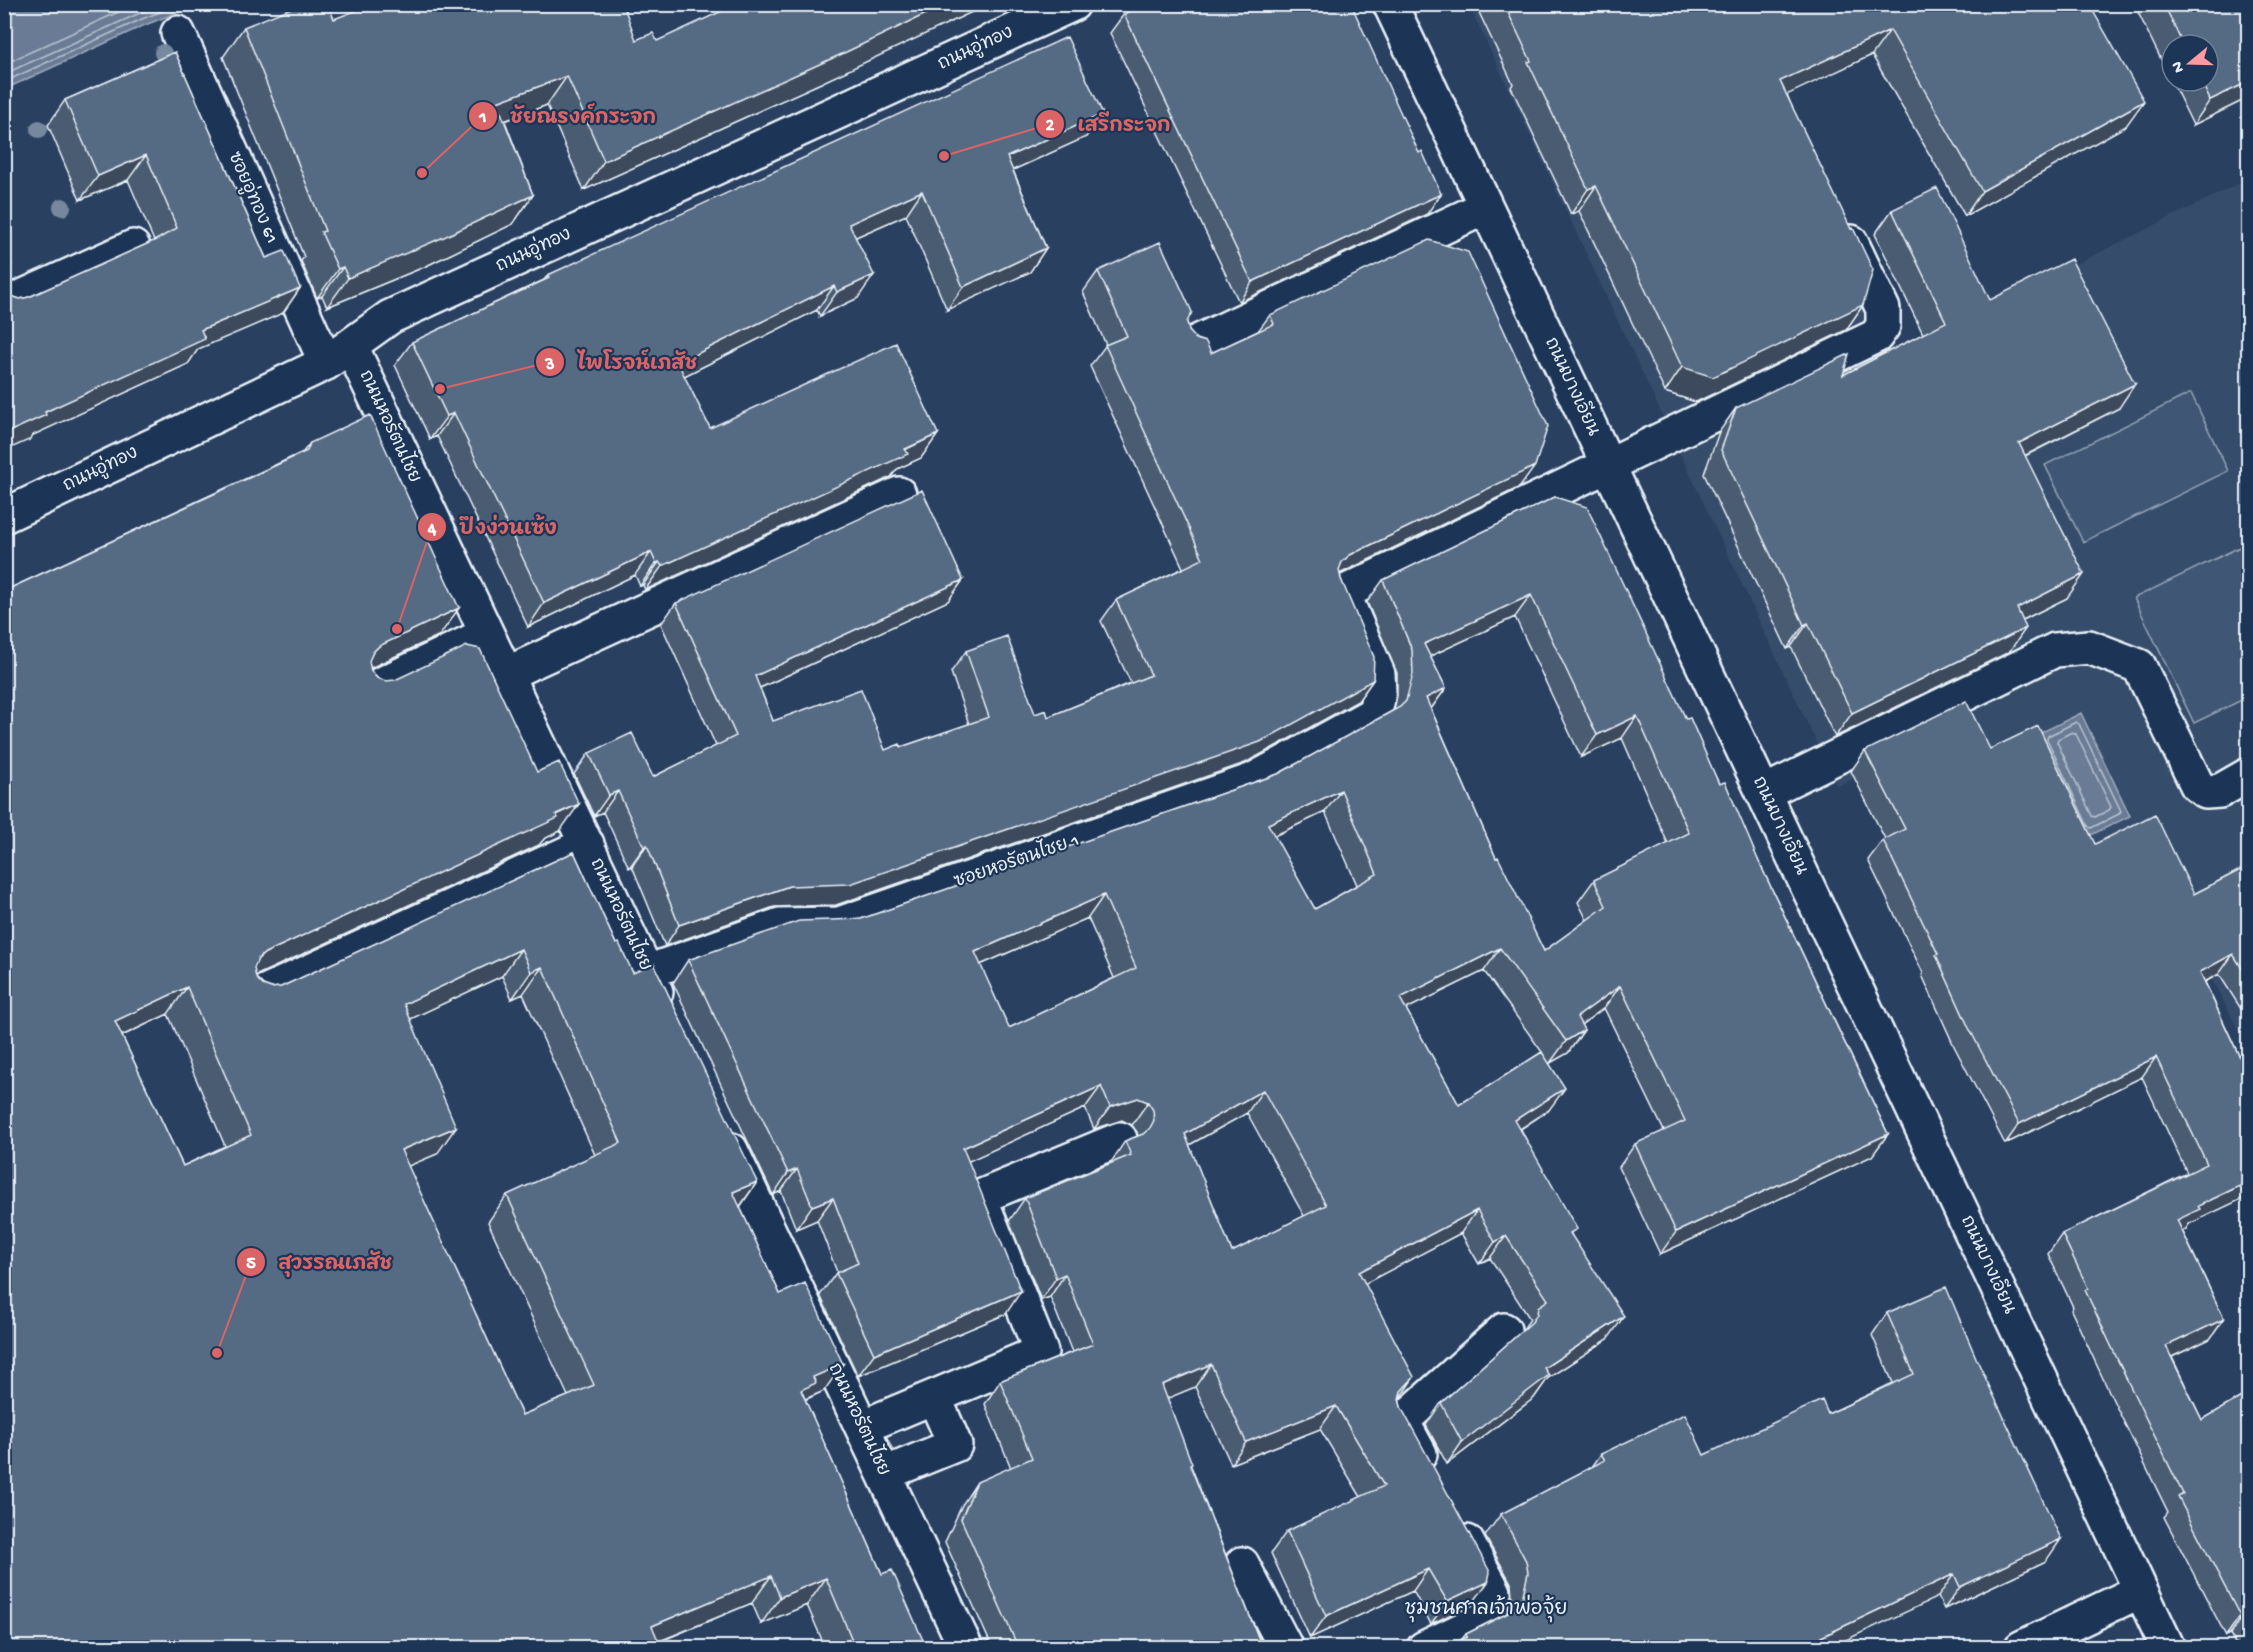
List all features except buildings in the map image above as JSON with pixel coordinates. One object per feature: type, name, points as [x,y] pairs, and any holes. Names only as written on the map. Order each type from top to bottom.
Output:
[{"type":"street","name":"ถนนอู่ทอง","points":[[4,516],[338,354],[390,317],[1073,4]]},
{"type":"street","name":"ถนนบางเอียน","points":[[1390,4],[2168,1647]]},
{"type":"street","name":"ซอยอู่ทอง 61","points":[[178,33],[338,354]]},
{"type":"street","points":[[1191,345],[1486,207]]},
{"type":"street","points":[[1608,464],[1876,336],[1883,326],[1883,309],[1837,213]]},
{"type":"street","points":[[4,305],[133,247]]},
{"type":"street","name":"ถนนหอรัตนไชย","points":[[338,354],[487,634],[671,1023]]},
{"type":"street","name":"ซอยหอรัตนไชย 1","points":[[647,972],[780,925],[839,924],[1253,780],[1375,713],[1379,693],[1378,674],[1343,593],[1608,464]]},
{"type":"street","points":[[506,674],[899,494]]},
{"type":"street","points":[[369,690],[487,634]]},
{"type":"street","points":[[1763,793],[2055,650],[2089,646],[2139,666],[2197,785],[2206,792],[2220,791],[2248,775]]},
{"type":"street","points":[[254,997],[587,844]]},
{"type":"street","name":"ถนนหอรัตนไชย","points":[[720,1126],[966,1647]]},
{"type":"street","points":[[862,1427],[1041,1352],[980,1197],[1120,1139]]},
{"type":"street","points":[[1435,1481],[1402,1421],[1504,1330]]},
{"type":"street","points":[[884,1474],[955,1445],[934,1397]]},
{"type":"street","points":[[1424,1647],[1488,1617],[1492,1606],[1494,1592],[1451,1512]]},
{"type":"street","points":[[1242,1564],[1286,1647]]},
{"type":"street","points":[[2021,1647],[2140,1591]]},
{"type":"shaded area","points":[[1469,5],[1732,5],[1892,355],[2248,179],[2248,1033],[2242,1036],[2192,942],[2096,988],[1968,725],[1837,786]]},
{"type":"shaded area","points":[[2191,393],[2228,471],[2083,542],[2045,465]]},
{"type":"shaded area","points":[[2248,543],[2248,697],[2194,723],[2134,598]]},
{"type":"water","points":[[4,5],[197,5],[145,25],[5,89]]},
{"type":"water","points":[[2081,713],[2130,816],[2087,837],[2038,734]]},
{"type":"place","name":"เสรีกระจก","points":[[944,156]]},
{"type":"place","name":"ชัยณรงค์กระจก","points":[[422,173]]},
{"type":"place","name":"ไพโรจน์เภสัช","points":[[440,389]]},
{"type":"place","name":"ปึงง่วนเซ้ง","points":[[397,629]]},
{"type":"place","name":"สุวรรณเภสัช","points":[[217,1353]]},
{"type":"district","name":"ชุมชนศาลเจ้าพ่อจุ้ย","points":[[1486,1610]]}]
